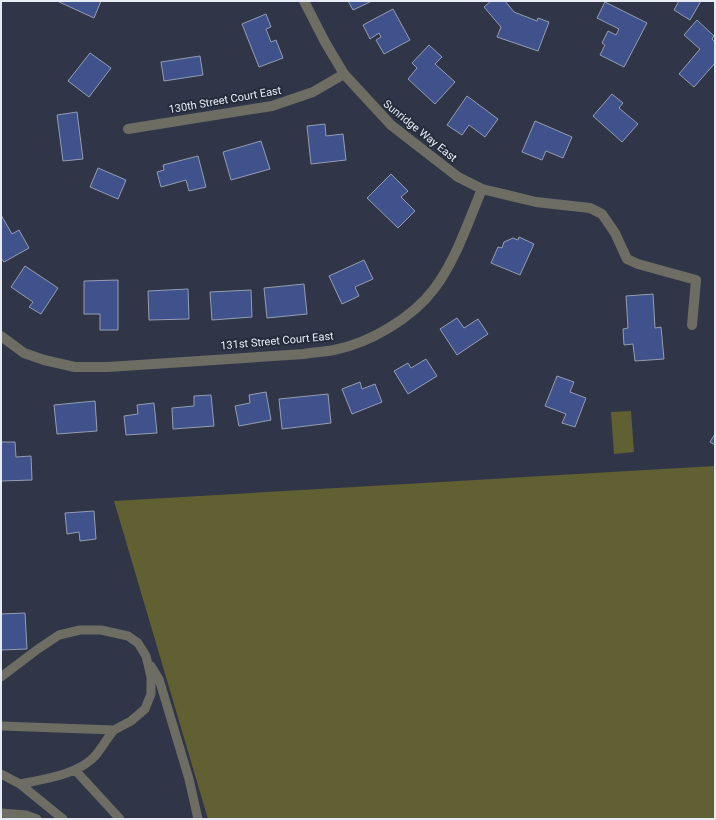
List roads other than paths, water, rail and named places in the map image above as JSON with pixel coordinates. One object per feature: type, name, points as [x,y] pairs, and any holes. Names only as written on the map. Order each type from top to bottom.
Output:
[{"type":"street","name":"Sunridge Way East","points":[[304,1],[325,42],[344,74],[390,125],[458,177],[482,190],[550,204],[590,208],[602,214],[616,234],[627,259],[638,264],[696,280],[692,325]]},
{"type":"street","name":"130th Street Court East","points":[[128,129],[272,106],[313,92],[344,74]]},
{"type":"street","name":"131st Street Court East","points":[[1,336],[24,353],[44,360],[75,367],[108,367],[304,354],[335,350],[362,340],[392,326],[420,305],[435,288],[448,266],[465,231],[482,190]]},
{"type":"lane","points":[[1,677],[59,635],[80,630],[101,630],[128,636],[138,643],[159,679],[189,779],[198,819]]},
{"type":"lane","points":[[20,784],[75,770],[87,763],[97,754],[114,730],[131,721],[145,709],[151,694],[151,677],[146,656]]},
{"type":"lane","points":[[1,726],[114,730]]},
{"type":"lane","points":[[75,770],[120,819]]},
{"type":"lane","points":[[1,774],[20,784],[63,819]]},
{"type":"lane","points":[[1,813],[26,815],[37,819]]}]
